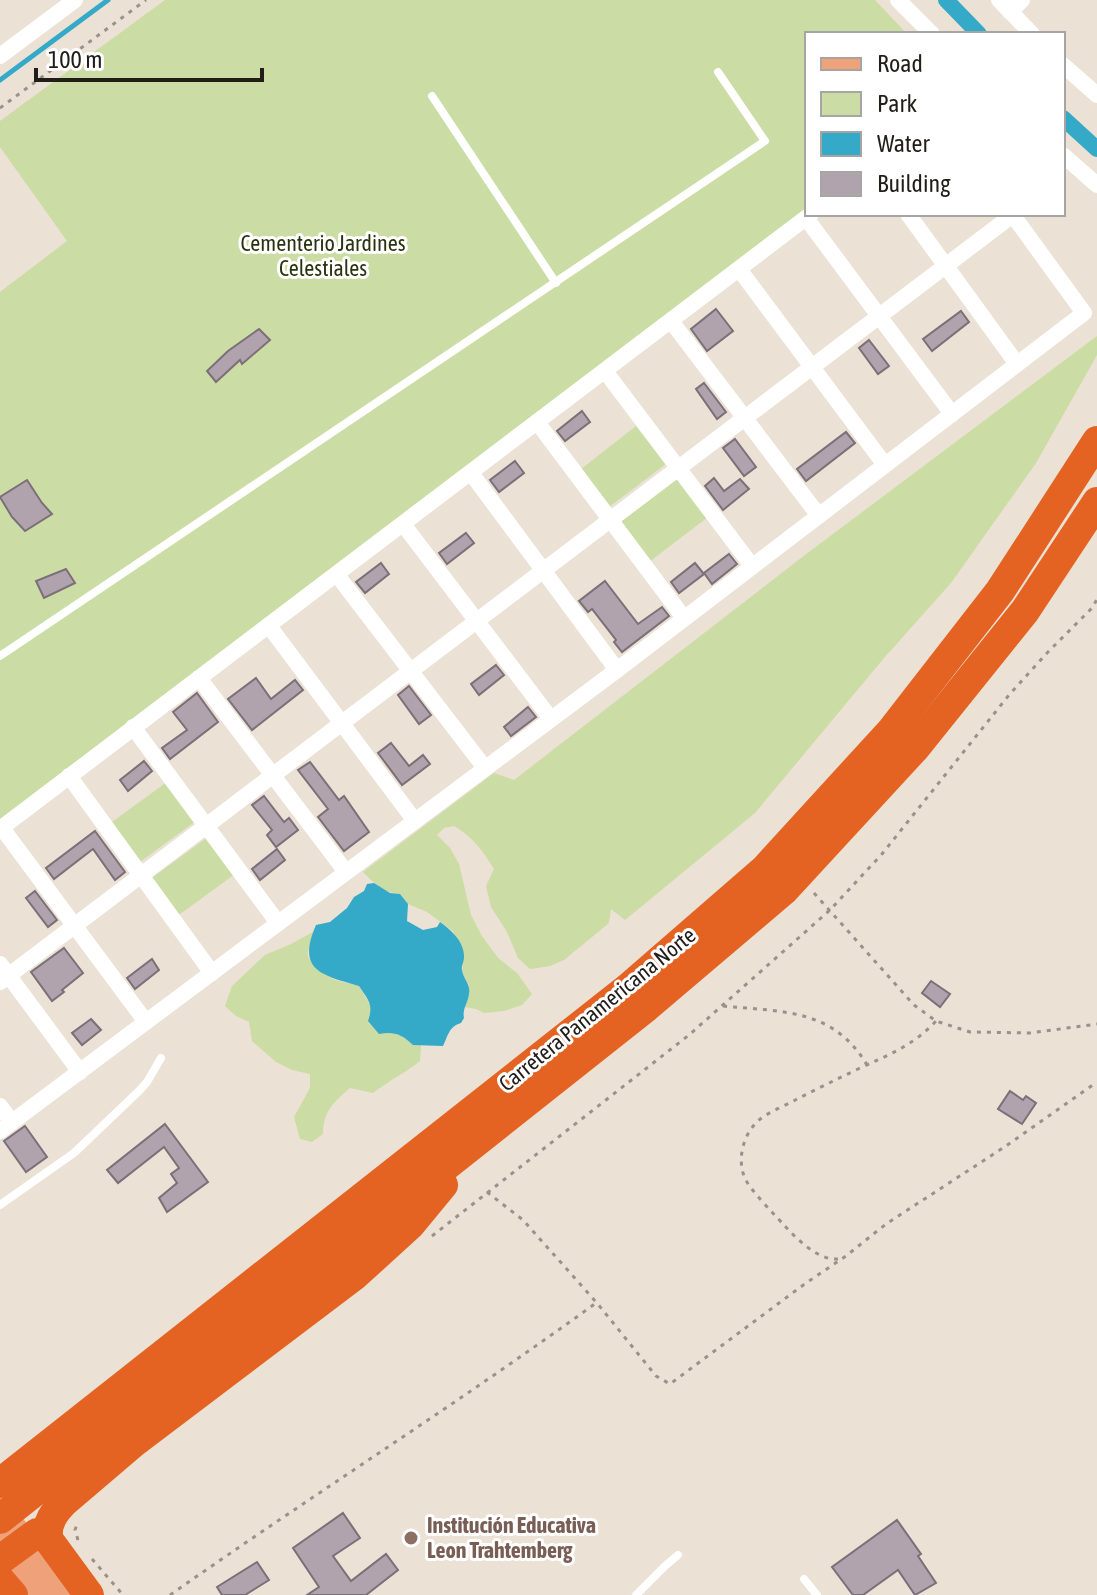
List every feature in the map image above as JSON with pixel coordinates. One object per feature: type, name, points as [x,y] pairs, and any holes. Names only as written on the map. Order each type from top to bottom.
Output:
[{"type":"highway","name":"Carretera Panamericana Norte","points":[[0,1483],[628,988],[765,869],[892,730],[1000,591],[1097,441]]},
{"type":"highway","name":"Carretera Panamericana Norte","points":[[0,1519],[644,1009],[784,890],[915,748],[1025,611],[1097,502]]},
{"type":"highway","points":[[48,1539],[51,1519],[65,1501],[133,1443],[364,1267],[410,1225],[488,1133]]},
{"type":"highway","points":[[0,1560],[37,1533],[42,1534],[89,1595]]},
{"type":"main road","points":[[0,1509],[25,1585]]},
{"type":"main road","points":[[0,1544],[25,1585],[63,1595]]},
{"type":"street","points":[[0,56],[75,0]]},
{"type":"street","points":[[898,0],[930,32]]},
{"type":"street","points":[[1010,4],[1031,32]]},
{"type":"street","points":[[1065,67],[1097,95]]},
{"type":"street","points":[[1065,157],[1097,185]]},
{"type":"street","points":[[146,1022],[1,829],[808,216],[952,414]]},
{"type":"street","points":[[909,216],[1017,364]]},
{"type":"street","points":[[80,1072],[3,974],[75,925],[1010,216]]},
{"type":"street","points":[[0,1106],[6,1127],[617,670],[1084,313],[1014,216]]},
{"type":"street","points":[[739,269],[885,465]]},
{"type":"street","points":[[671,321],[819,516]]},
{"type":"street","points":[[605,371],[752,566]]},
{"type":"street","points":[[537,422],[684,618]]},
{"type":"street","points":[[471,473],[617,670]]},
{"type":"street","points":[[403,524],[551,719]]},
{"type":"street","points":[[337,575],[485,768]]},
{"type":"street","points":[[269,626],[415,821]]},
{"type":"street","points":[[199,678],[346,872]]},
{"type":"street","points":[[133,727],[278,923]]},
{"type":"street","points":[[69,776],[212,973]]},
{"type":"lane","points":[[0,656],[765,141],[718,72]]},
{"type":"lane","points":[[432,96],[556,283]]},
{"type":"lane","points":[[0,1205],[74,1153],[139,1091],[161,1058]]},
{"type":"lane","points":[[636,1595],[678,1555]]},
{"type":"lane","points":[[804,1579],[817,1595]]},
{"type":"path","points":[[0,108],[146,0]]},
{"type":"path","points":[[426,1241],[689,1035],[830,910],[882,854],[1009,695],[1093,607],[1097,599]]},
{"type":"path","points":[[822,902],[914,1005],[936,1021],[970,1032],[1030,1033],[1097,1024]]},
{"type":"path","points":[[721,1006],[793,1014],[817,1020],[843,1034],[857,1048],[867,1065]]},
{"type":"path","points":[[846,1256],[834,1260],[822,1256],[784,1225],[744,1177],[742,1145],[758,1121],[910,1045],[936,1021]]},
{"type":"path","points":[[487,1192],[523,1220],[597,1303],[656,1376],[670,1384],[886,1224],[1097,1082]]},
{"type":"path","points":[[170,1595],[597,1303]]},
{"type":"path","points":[[78,1519],[75,1530],[83,1549]]},
{"type":"path","points":[[93,1560],[123,1595]]},
{"type":"green space","name":"Cementerio Jardines Celestiales","points":[[165,0],[875,0],[905,32],[805,32],[805,211],[0,822],[0,292],[67,241],[0,147],[0,121]]},
{"type":"green space","points":[[1097,336],[1097,355],[1036,463],[951,583],[755,813],[625,920],[611,909],[609,923],[564,960],[530,969],[518,958],[507,932],[491,907],[486,886],[494,869],[486,856],[454,826],[444,828],[437,835],[450,848],[459,864],[471,915],[482,936],[532,994],[522,1005],[504,1011],[484,1013],[465,1007],[469,985],[462,974],[464,956],[453,931],[427,912],[408,904],[400,894],[380,887],[363,872],[494,773],[514,780],[805,555]]},
{"type":"green space","points":[[636,426],[666,464],[609,507],[580,470]]},
{"type":"green space","points":[[678,478],[708,517],[649,562],[619,523]]},
{"type":"green space","points":[[167,782],[196,821],[137,864],[108,825]]},
{"type":"green space","points":[[208,837],[235,874],[176,917],[149,880]]},
{"type":"green space","points":[[313,932],[308,955],[317,969],[333,979],[359,986],[370,1005],[379,1033],[397,1034],[413,1045],[421,1045],[420,1061],[373,1093],[350,1088],[344,1093],[327,1113],[323,1134],[312,1142],[300,1139],[294,1117],[310,1088],[310,1074],[276,1062],[252,1041],[249,1022],[225,1006],[232,986],[265,955]]},
{"type":"water","points":[[374,883],[390,893],[400,894],[408,904],[407,921],[423,930],[437,927],[440,922],[460,942],[464,952],[462,968],[469,987],[468,997],[464,1018],[451,1029],[443,1046],[413,1045],[397,1034],[379,1034],[368,1021],[370,1006],[359,986],[324,974],[311,962],[309,952],[316,925],[330,922],[364,891],[367,884]]},
{"type":"building","points":[[716,309],[733,331],[707,351],[691,329]]},
{"type":"building","points":[[961,311],[969,322],[932,351],[923,339]]},
{"type":"building","points":[[259,329],[270,340],[242,364],[240,360],[216,382],[207,371]]},
{"type":"building","points":[[869,340],[889,366],[878,374],[859,348]]},
{"type":"building","points":[[704,383],[726,412],[717,419],[696,389]]},
{"type":"building","points":[[582,411],[590,422],[565,441],[557,431]]},
{"type":"building","points":[[846,432],[855,443],[806,481],[797,469]]},
{"type":"building","points":[[735,439],[756,467],[744,476],[723,448]]},
{"type":"building","points":[[515,461],[524,473],[499,492],[490,480]]},
{"type":"building","points":[[714,478],[724,491],[740,479],[749,489],[723,510],[705,486]]},
{"type":"building","points":[[27,480],[52,514],[25,531],[0,497]]},
{"type":"building","points":[[466,533],[474,543],[447,564],[439,553]]},
{"type":"building","points":[[729,554],[737,564],[712,584],[704,573]]},
{"type":"building","points":[[381,563],[389,574],[365,593],[356,582]]},
{"type":"building","points":[[695,563],[704,574],[679,593],[671,582]]},
{"type":"building","points":[[66,569],[75,583],[44,598],[36,581]]},
{"type":"building","points":[[605,581],[638,624],[662,607],[669,616],[622,652],[592,609],[588,612],[579,601]]},
{"type":"building","points":[[496,665],[504,675],[479,695],[471,684]]},
{"type":"building","points":[[256,678],[271,699],[295,680],[303,690],[252,730],[228,699]]},
{"type":"building","points":[[409,686],[431,715],[419,724],[398,695]]},
{"type":"building","points":[[197,693],[218,722],[170,759],[162,748],[187,730],[173,712]]},
{"type":"building","points":[[528,707],[536,717],[511,736],[504,727]]},
{"type":"building","points":[[391,743],[409,766],[423,755],[430,764],[402,785],[378,753]]},
{"type":"building","points":[[144,761],[152,771],[128,791],[120,780]]},
{"type":"building","points":[[310,762],[339,800],[344,796],[369,832],[344,851],[318,817],[328,809],[298,770]]},
{"type":"building","points":[[264,796],[284,822],[289,818],[298,830],[276,847],[267,835],[272,830],[252,805]]},
{"type":"building","points":[[95,831],[125,872],[115,880],[93,849],[54,879],[46,868]]},
{"type":"building","points":[[277,849],[285,860],[260,880],[252,869]]},
{"type":"building","points":[[35,891],[57,920],[48,927],[26,898]]},
{"type":"building","points":[[64,948],[83,973],[52,1001],[31,972]]},
{"type":"building","points":[[152,959],[159,970],[135,989],[127,978]]},
{"type":"building","points":[[931,981],[950,994],[940,1007],[922,993]]},
{"type":"building","points":[[91,1019],[101,1030],[82,1045],[72,1033]]},
{"type":"building","points":[[1010,1091],[1023,1100],[1026,1096],[1036,1103],[1022,1124],[998,1109]]},
{"type":"building","points":[[165,1124],[208,1182],[167,1212],[159,1198],[177,1183],[171,1174],[179,1168],[164,1147],[118,1183],[107,1170]]},
{"type":"building","points":[[25,1126],[47,1157],[26,1172],[4,1141]]},
{"type":"building","points":[[343,1513],[360,1538],[333,1556],[351,1581],[386,1554],[398,1570],[366,1595],[307,1595],[319,1587],[293,1548]]},
{"type":"building","points":[[897,1520],[921,1554],[918,1556],[936,1583],[915,1595],[898,1570],[863,1595],[853,1595],[832,1567]]},
{"type":"building","points":[[257,1562],[269,1580],[245,1595],[222,1595],[217,1587]]},
{"type":"waterway","points":[[0,80],[108,0]]},
{"type":"waterway","points":[[946,0],[977,32]]},
{"type":"waterway","points":[[1065,120],[1097,149]]},
{"type":"place","name":"Institución Educativa Leon Trahtemberg","points":[[411,1538]]}]
